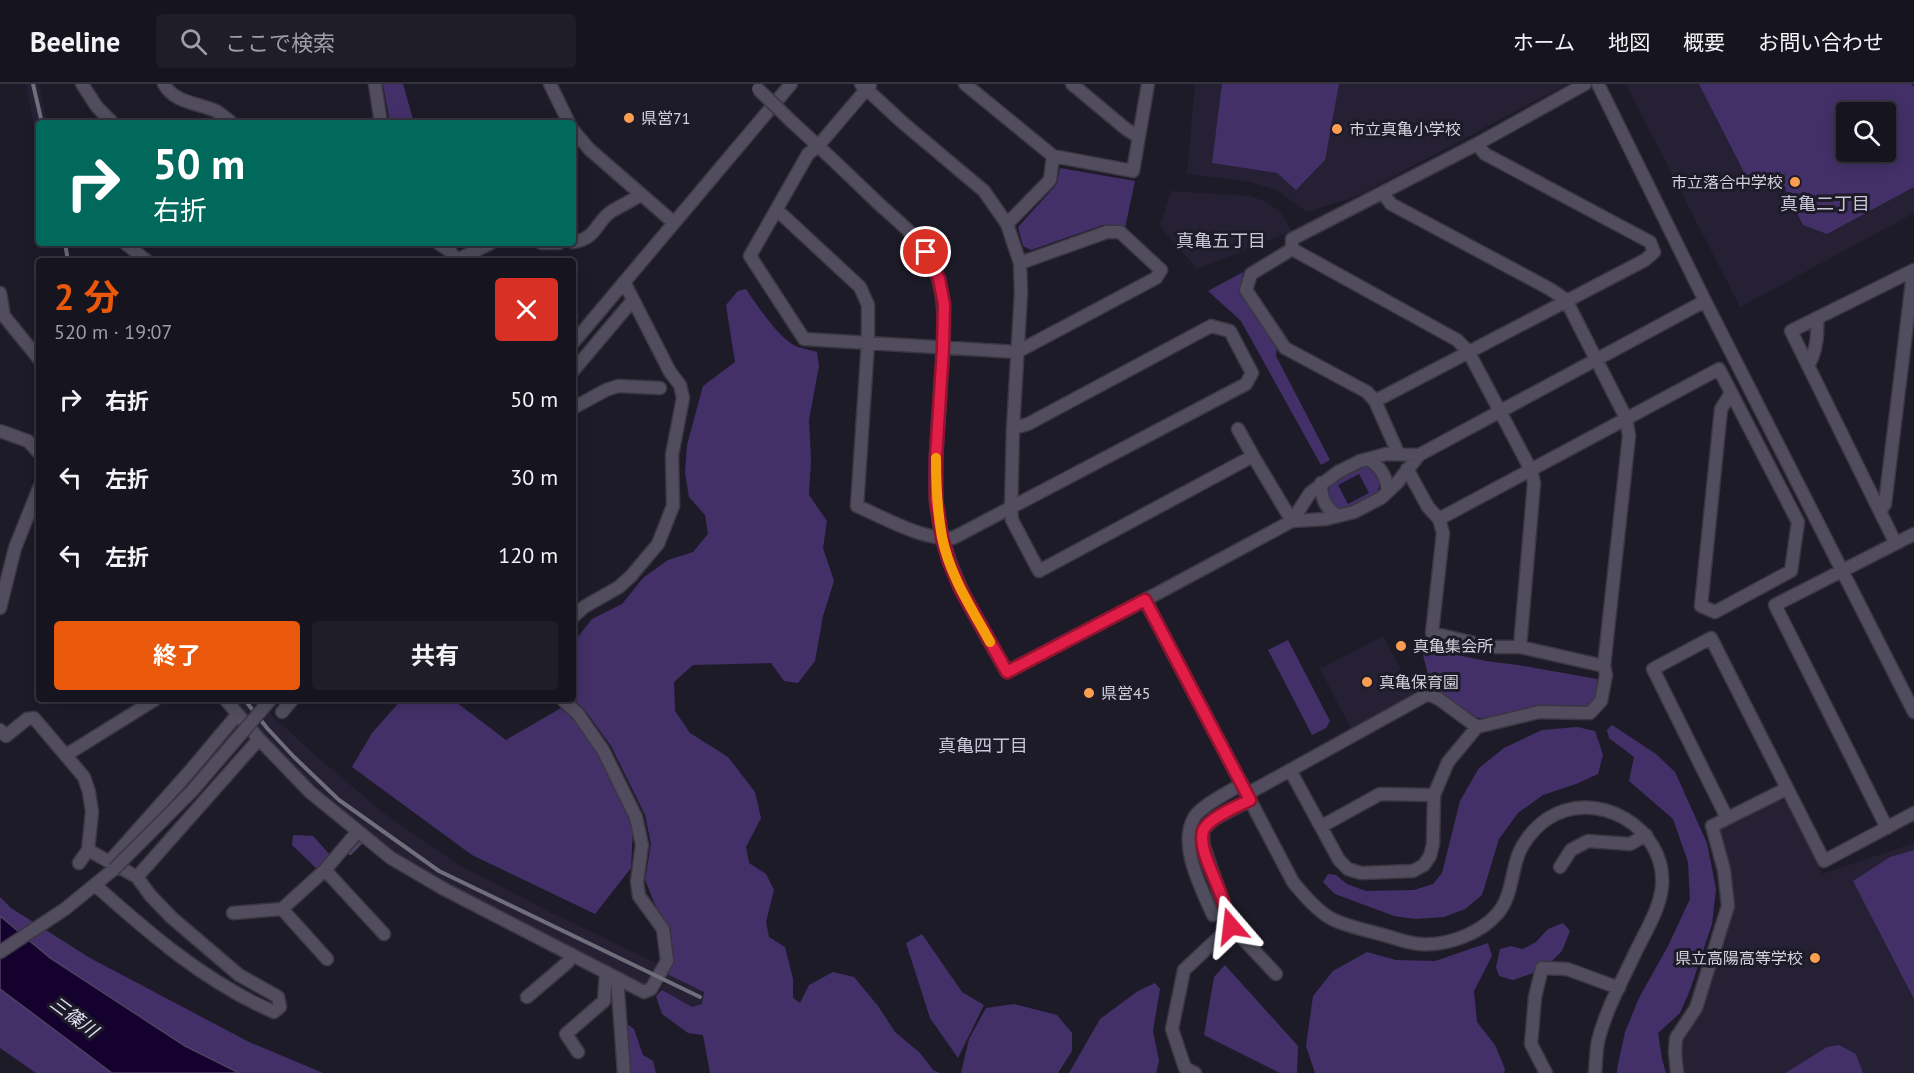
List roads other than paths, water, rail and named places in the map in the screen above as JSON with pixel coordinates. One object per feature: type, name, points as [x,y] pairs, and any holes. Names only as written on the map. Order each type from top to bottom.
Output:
[{"type":"street","points":[[82,84],[97,107],[110,120]]},
{"type":"street","points":[[164,84],[175,98],[217,112],[228,120]]},
{"type":"street","points":[[375,84],[381,120]]},
{"type":"street","points":[[550,84],[568,120]]},
{"type":"street","points":[[576,339],[791,84]]},
{"type":"street","points":[[965,84],[1053,156],[1133,171],[1148,84]]},
{"type":"street","points":[[1072,84],[1139,137]]},
{"type":"street","points":[[1292,249],[1293,239],[1477,144],[1585,84]]},
{"type":"street","points":[[1598,84],[1705,301],[1914,712]]},
{"type":"street","points":[[1020,263],[1107,232],[1120,232],[1161,270],[1156,278],[1017,352],[804,339],[750,256],[808,154],[818,146],[866,86],[984,191],[1007,224],[1020,263],[1021,293],[1017,352],[1013,428],[1012,520],[1039,571],[1253,456]]},
{"type":"street","points":[[755,87],[906,230],[926,252],[939,279],[944,304],[936,499],[942,538],[961,590],[1007,672],[1292,521],[1326,519],[1354,512],[1381,498],[1419,455],[1705,301]]},
{"type":"street","points":[[576,133],[589,148],[673,222]]},
{"type":"street","points":[[1375,401],[1645,260],[1654,252],[1650,242],[1485,154],[1477,144]]},
{"type":"street","points":[[1007,224],[1050,180],[1053,156]]},
{"type":"street","points":[[1290,770],[1339,860],[1348,869],[1361,873],[1413,872],[1424,866],[1430,856],[1433,844],[1434,795],[1448,762],[1477,727],[1539,712],[1590,713],[1601,701],[1606,675],[1604,666],[1629,436],[1626,418],[1566,300],[1550,289],[1391,204],[1383,193]]},
{"type":"street","points":[[576,242],[593,234],[610,212],[632,201],[640,194]]},
{"type":"street","points":[[777,210],[860,287],[868,305],[868,342],[857,506],[926,535],[953,538],[1246,384],[1252,373],[1230,331],[1210,326],[1028,424],[1013,428]]},
{"type":"street","points":[[129,246],[143,258]]},
{"type":"street","points":[[442,246],[450,251],[454,258]]},
{"type":"street","points":[[461,258],[485,246]]},
{"type":"street","points":[[1292,249],[1457,340],[1468,351],[1531,470],[1534,483],[1520,647]]},
{"type":"street","points":[[1292,249],[1251,274],[1246,290],[1285,348],[1367,392],[1375,401],[1398,453]]},
{"type":"street","points":[[1881,510],[1885,504],[1912,271],[1791,331],[1895,542]]},
{"type":"street","points":[[576,614],[584,607],[619,587],[631,576],[658,544],[673,506],[672,455],[684,398],[680,385],[670,372],[624,282]]},
{"type":"street","points":[[0,293],[4,316],[36,355]]},
{"type":"street","points":[[576,367],[633,300]]},
{"type":"street","points":[[1808,366],[1812,359],[1817,329],[1816,319]]},
{"type":"street","points":[[1439,519],[1719,369],[1798,522],[1791,571],[1715,612],[1701,606],[1720,409],[1731,393]]},
{"type":"street","points":[[576,406],[618,386],[660,388]]},
{"type":"street","points":[[1238,429],[1292,521]]},
{"type":"street","points":[[0,431],[28,441],[36,450]]},
{"type":"street","points":[[1292,521],[1310,493],[1338,472],[1386,454],[1419,455]]},
{"type":"street","points":[[1368,459],[1378,466],[1386,478],[1388,491]]},
{"type":"street","points":[[1407,469],[1428,507],[1439,519],[1443,533],[1432,633],[1491,647],[1520,647],[1604,666]]},
{"type":"street","points":[[1321,483],[1321,496],[1329,510],[1338,516]]},
{"type":"street","points":[[0,608],[15,548],[36,496]]},
{"type":"street","points":[[1887,828],[1776,605],[1895,542],[1914,535]]},
{"type":"street","points":[[1145,600],[1293,882],[1309,901],[1331,919],[1418,944],[1436,944],[1456,939],[1486,924],[1499,912],[1508,894],[1516,859],[1527,838],[1548,819],[1569,809],[1610,810],[1630,821],[1646,835],[1653,845],[1660,865],[1662,884],[1660,896],[1603,1026],[1598,1043],[1595,1073]]},
{"type":"street","points":[[1727,818],[1653,669],[1711,638],[1824,861],[1914,813]]},
{"type":"street","points":[[1213,915],[1191,859],[1189,834],[1195,816],[1209,804],[1246,793],[1428,694],[1439,699],[1477,727]]},
{"type":"street","points":[[66,755],[151,702]]},
{"type":"street","points":[[227,702],[310,792],[391,858],[444,889],[644,992],[651,989],[666,961],[663,930],[639,896],[637,882],[642,845],[636,817],[603,750],[578,714],[565,702]]},
{"type":"street","points":[[112,865],[192,791],[268,702]]},
{"type":"street","points":[[282,712],[290,702]]},
{"type":"street","points":[[0,952],[64,909],[94,885],[237,715]]},
{"type":"street","points":[[0,730],[6,736],[27,719],[34,718],[84,777],[92,812],[88,850],[79,863]]},
{"type":"street","points":[[138,877],[259,739]]},
{"type":"street","points":[[1677,1073],[1676,1038],[1696,1008],[1728,906],[1724,870],[1712,826],[1786,789]]},
{"type":"street","points":[[1246,793],[1203,830],[1203,844],[1231,926],[1276,974]]},
{"type":"street","points":[[1322,826],[1380,794],[1434,795]]},
{"type":"street","points":[[233,914],[282,909],[325,870],[358,831]]},
{"type":"street","points":[[1560,867],[1571,850],[1588,842],[1630,844],[1646,835]]},
{"type":"street","points":[[88,850],[138,877],[150,895],[171,917],[239,975],[278,997],[280,1007],[274,1012],[246,1000],[215,981],[165,946],[94,885]]},
{"type":"street","points":[[325,870],[384,934]]},
{"type":"street","points":[[282,909],[327,959]]},
{"type":"street","points":[[1188,1071],[1172,1029],[1184,970],[1231,926]]},
{"type":"street","points":[[527,997],[568,962],[571,954]]},
{"type":"street","points":[[1546,1073],[1531,1044],[1535,997],[1542,968],[1567,969],[1618,988]]},
{"type":"street","points":[[579,1052],[566,1034],[604,1001],[612,975]]},
{"type":"street","points":[[612,975],[624,1073]]},
{"type":"water","name":"三篠川","points":[[0,916],[50,958],[185,1046],[239,1073],[112,1073],[0,989]]},
{"type":"waterway","points":[[350,853],[361,842],[364,842]]},
{"type":"waterway","points":[[612,986],[612,1000]]},
{"type":"railway","points":[[33,84],[41,120]]},
{"type":"railway","points":[[66,246],[68,258]]},
{"type":"railway","points":[[246,702],[294,757],[339,800],[439,871],[700,997]]},
{"type":"place","name":"県営71","points":[[629,118]]},
{"type":"place","name":"市立真亀小学校","points":[[1337,129]]},
{"type":"place","name":"市立落合中学校","points":[[1795,182]]},
{"type":"place","name":"真亀集会所","points":[[1401,646]]},
{"type":"place","name":"真亀保育園","points":[[1367,682]]},
{"type":"place","name":"県営45","points":[[1089,693]]},
{"type":"place","name":"県立高陽高等学校","points":[[1815,958]]},
{"type":"district","name":"真亀二丁目","points":[[1825,204]]},
{"type":"district","name":"真亀五丁目","points":[[1221,241]]},
{"type":"district","name":"真亀四丁目","points":[[983,746]]}]
